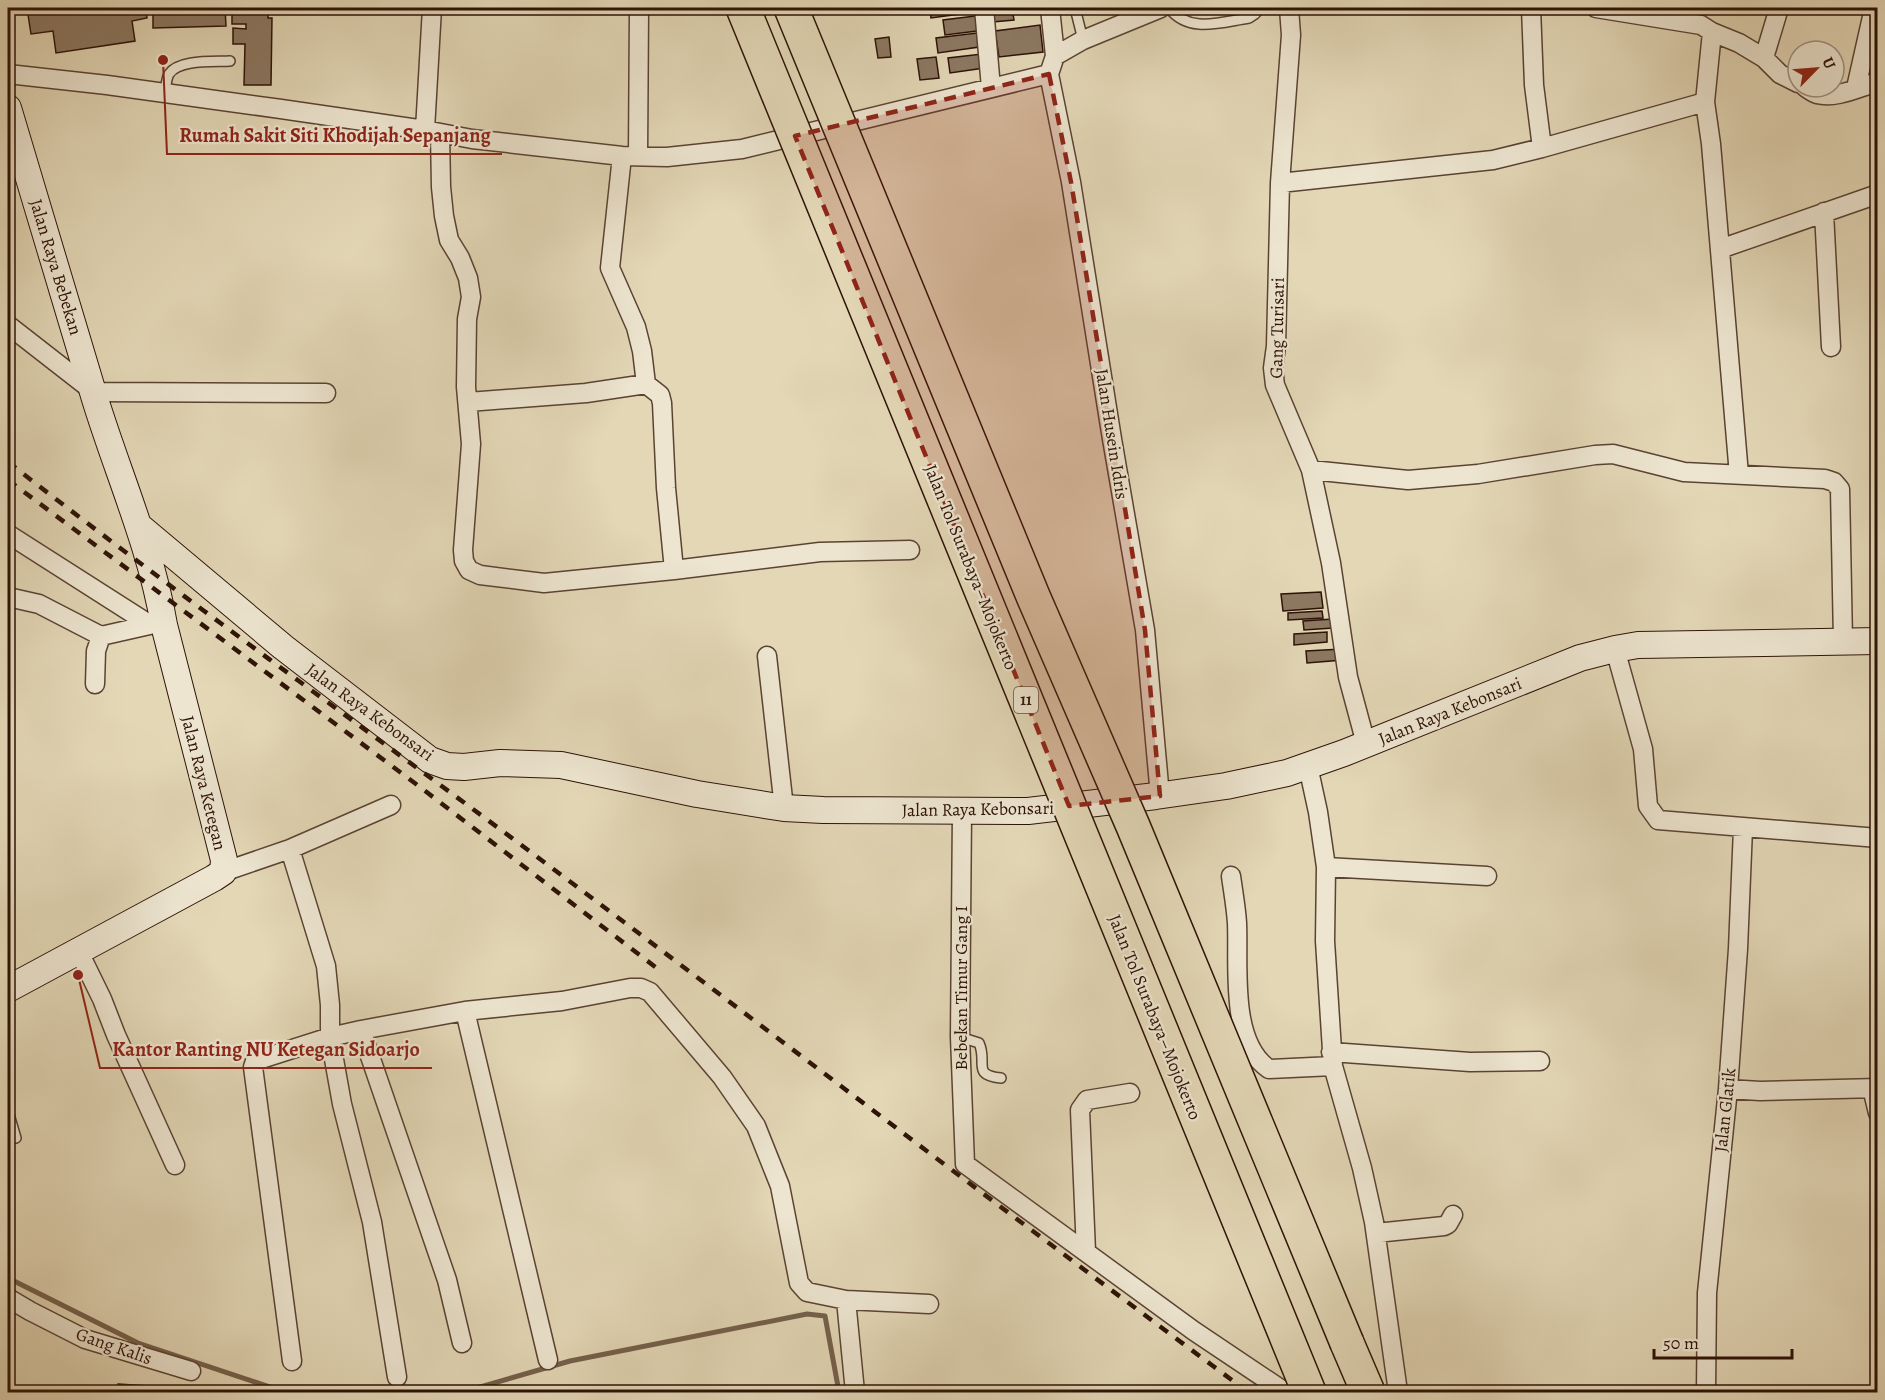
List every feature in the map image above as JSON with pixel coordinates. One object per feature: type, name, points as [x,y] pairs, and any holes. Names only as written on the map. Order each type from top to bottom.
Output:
[{"type":"highway","name":"Jalan Tol Surabaya–Mojokerto","points":[[743,8],[1309,1392]]},
{"type":"highway","points":[[791,8],[1033,596],[1133,826],[1367,1392]]},
{"type":"main road","name":"Jalan Raya Bebekan","points":[[8,108],[94,392],[138,523]]},
{"type":"main road","name":"Jalan Raya Kebonsari","points":[[138,523],[283,647],[430,760],[447,766],[464,767],[500,763],[561,765],[697,794],[784,808],[1028,811],[1226,786],[1308,766],[1580,658],[1615,649],[1638,645],[1878,641]]},
{"type":"main road","name":"Jalan Raya Ketegan","points":[[8,989],[223,872],[224,860],[156,624],[159,593],[138,523]]},
{"type":"street","points":[[432,8],[432,131],[449,240],[468,278],[471,297],[467,319],[471,444],[463,550],[464,561],[470,570],[480,575],[544,583],[820,552],[910,550]]},
{"type":"street","points":[[639,8],[630,156],[610,268],[636,327],[646,384],[660,395],[662,403],[666,488],[674,570]]},
{"type":"street","points":[[984,8],[991,88]]},
{"type":"street","points":[[8,74],[165,93],[432,131],[472,139],[630,156],[667,157],[742,149],[1049,74],[1055,56],[1050,8]]},
{"type":"street","points":[[1055,56],[1083,40],[1161,8]]},
{"type":"street","name":"Gang Turisari","points":[[1289,8],[1291,35],[1280,183],[1276,346],[1273,368],[1275,385],[1311,471],[1330,563],[1348,677],[1366,744]]},
{"type":"street","points":[[1532,8],[1534,85],[1542,148]]},
{"type":"street","points":[[1596,8],[1706,22],[1764,58],[1786,77]]},
{"type":"street","points":[[1764,58],[1779,8]]},
{"type":"street","points":[[1856,88],[1874,8]]},
{"type":"street","points":[[1706,22],[1705,102],[1711,144],[1739,475]]},
{"type":"street","name":"Jalan Husein Idris","points":[[1049,74],[1071,182],[1145,630],[1160,796]]},
{"type":"street","points":[[1846,92],[1878,82]]},
{"type":"street","points":[[1280,183],[1493,160],[1705,102]]},
{"type":"street","points":[[1720,249],[1878,194]]},
{"type":"street","points":[[1824,212],[1831,347]]},
{"type":"street","points":[[8,325],[94,392],[326,393]]},
{"type":"street","points":[[468,402],[586,393],[646,384]]},
{"type":"street","points":[[1311,471],[1408,480],[1478,474],[1613,454],[1684,472],[1825,479],[1834,482],[1840,489],[1844,641]]},
{"type":"street","points":[[8,534],[156,624]]},
{"type":"street","points":[[8,597],[39,604],[101,636],[156,624]]},
{"type":"street","points":[[95,684],[96,651],[101,636]]},
{"type":"street","points":[[1615,649],[1643,749],[1648,806],[1658,820],[1878,838]]},
{"type":"street","points":[[767,656],[784,808]]},
{"type":"street","points":[[1308,766],[1326,867],[1325,941],[1332,1059],[1362,1168],[1376,1233],[1398,1392]]},
{"type":"street","points":[[223,872],[290,849],[391,805]]},
{"type":"street","name":"Bebekan Timur Gang I","points":[[962,811],[960,1037],[965,1164],[1086,1252]]},
{"type":"street","name":"Jalan Glatik","points":[[1706,1392],[1707,1293],[1728,1089],[1738,949],[1743,828]]},
{"type":"street","points":[[290,849],[326,966],[330,1037],[342,1104],[372,1222],[397,1377]]},
{"type":"street","points":[[1326,867],[1487,876]]},
{"type":"street","points":[[1231,876],[1237,921],[1238,999],[1242,1025],[1255,1055],[1261,1064],[1269,1069],[1332,1059],[1540,1061]]},
{"type":"street","points":[[79,952],[175,1165]]},
{"type":"street","points":[[292,1361],[253,1066],[255,1061],[330,1037],[361,1030],[465,1011],[562,1001],[630,988],[641,988],[650,993],[722,1077],[756,1126],[780,1186],[799,1283],[807,1292],[846,1300],[929,1304]]},
{"type":"street","points":[[465,1011],[548,1360]]},
{"type":"street","points":[[361,1030],[447,1280],[462,1343]]},
{"type":"street","points":[[1728,1089],[1760,1091],[1875,1088],[1878,1113]]},
{"type":"street","points":[[1130,1093],[1088,1100],[1080,1110],[1086,1252],[1285,1392]]},
{"type":"street","points":[[1376,1233],[1444,1226],[1454,1215]]},
{"type":"street","name":"Gang Kalis","points":[[8,1298],[85,1339],[191,1371]]},
{"type":"street","points":[[846,1300],[855,1392]]},
{"type":"lane","points":[[1075,8],[1083,40]]},
{"type":"lane","points":[[1169,8],[1185,22],[1198,25],[1249,18],[1260,8]]},
{"type":"lane","points":[[165,93],[170,73],[176,67],[189,63],[230,61]]},
{"type":"lane","points":[[960,1037],[979,1043],[985,1074],[989,1077],[1002,1078]]},
{"type":"lane","points":[[8,1111],[16,1138]]},
{"type":"highlighted area","points":[[1049,74],[1071,182],[1145,630],[1160,796],[1069,806],[795,136]]},
{"type":"building","points":[[27,8],[146,8],[147,18],[132,21],[135,41],[56,53],[53,31],[31,34]]},
{"type":"building","points":[[153,8],[225,8],[226,26],[153,28]]},
{"type":"building","points":[[232,8],[268,8],[268,18],[272,18],[271,85],[244,85],[245,44],[233,44],[233,28],[246,29],[246,24],[232,24]]},
{"type":"building","points":[[930,8],[975,8],[975,12],[931,18]]},
{"type":"building","points":[[1012,8],[1014,20],[993,22],[992,10]]},
{"type":"building","points":[[983,15],[985,30],[945,35],[943,20]]},
{"type":"building","points":[[1040,25],[1043,52],[999,57],[995,31]]},
{"type":"building","points":[[977,33],[979,47],[938,53],[936,38]]},
{"type":"building","points":[[889,37],[891,57],[878,58],[875,39]]},
{"type":"building","points":[[982,54],[984,68],[950,73],[948,58]]},
{"type":"building","points":[[936,57],[939,78],[920,80],[917,59]]},
{"type":"building","points":[[1321,592],[1323,608],[1283,611],[1281,594]]},
{"type":"building","points":[[1322,611],[1323,618],[1288,620],[1288,613]]},
{"type":"building","points":[[1333,619],[1333,628],[1304,630],[1303,621]]},
{"type":"building","points":[[1327,632],[1327,642],[1294,645],[1294,634]]},
{"type":"building","points":[[1342,649],[1343,660],[1307,663],[1306,651]]},
{"type":"building","points":[[118,1384],[180,1388],[179,1392],[117,1392]]},
{"type":"waterway","points":[[8,1278],[138,1343],[285,1392]]},
{"type":"waterway","points":[[463,1392],[570,1361],[807,1314],[825,1316],[839,1392]]},
{"type":"railway","points":[[8,462],[1248,1392]]},
{"type":"railway","points":[[8,480],[416,784],[658,969]]},
{"type":"place","name":"Rumah Sakit Siti Khodijah Sepanjang","points":[[163,60]]},
{"type":"place","name":"Kantor Ranting NU Ketegan Sidoarjo","points":[[78,975]]}]
